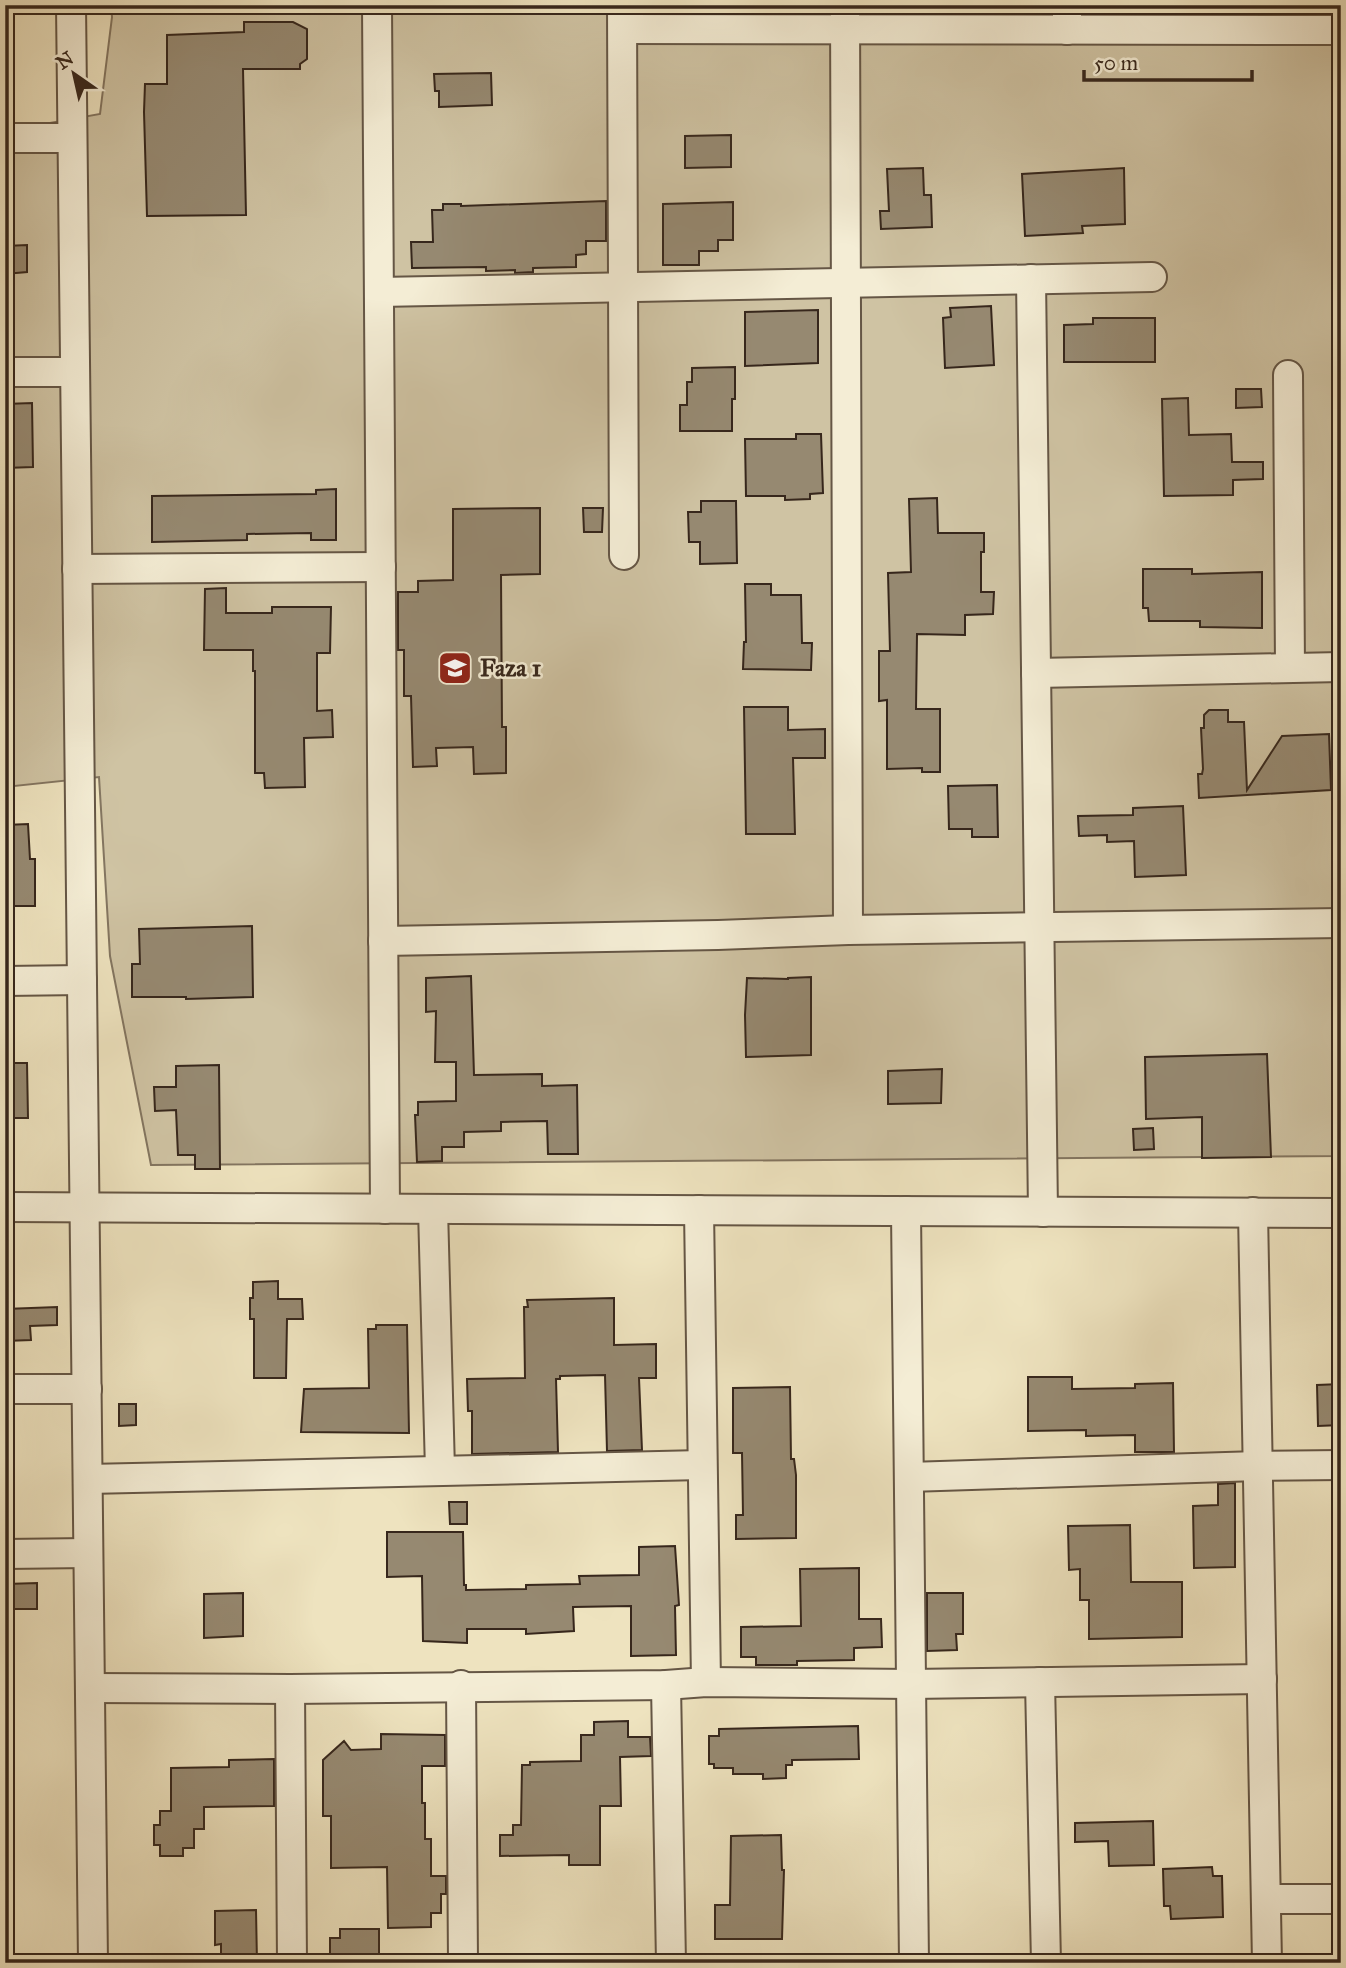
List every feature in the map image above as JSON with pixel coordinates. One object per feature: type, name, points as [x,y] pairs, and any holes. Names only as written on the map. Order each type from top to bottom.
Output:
[{"type":"street","points":[[71,5],[93,1963]]},
{"type":"street","points":[[377,5],[385,1209]]},
{"type":"street","points":[[624,555],[622,17],[1067,18],[1341,30]]},
{"type":"street","points":[[845,17],[848,930]]},
{"type":"street","points":[[5,138],[72,138]]},
{"type":"street","points":[[379,292],[1152,276]]},
{"type":"street","points":[[1031,279],[1043,1212]]},
{"type":"street","points":[[5,372],[75,372]]},
{"type":"street","points":[[1288,375],[1290,668]]},
{"type":"street","points":[[77,569],[381,567]]},
{"type":"street","points":[[1036,673],[1341,667]]},
{"type":"street","points":[[383,941],[848,930],[1341,923]]},
{"type":"street","points":[[5,981],[82,980]]},
{"type":"street","points":[[5,1207],[1341,1213]]},
{"type":"street","points":[[433,1209],[440,1470]]},
{"type":"street","points":[[699,1210],[706,1682]]},
{"type":"street","points":[[906,1211],[914,1963]]},
{"type":"street","points":[[1253,1212],[1267,1963]]},
{"type":"street","points":[[5,1389],[87,1389]]},
{"type":"street","points":[[88,1479],[702,1465]]},
{"type":"street","points":[[909,1477],[1341,1465]]},
{"type":"street","points":[[5,1555],[89,1553]]},
{"type":"street","points":[[90,1688],[290,1689],[461,1685],[666,1685],[706,1682],[911,1684],[1262,1679]]},
{"type":"street","points":[[1040,1682],[1046,1963]]},
{"type":"street","points":[[461,1685],[463,1963]]},
{"type":"street","points":[[666,1685],[671,1963]]},
{"type":"street","points":[[290,1689],[292,1963]]},
{"type":"street","points":[[1266,1899],[1341,1899]]},
{"type":"shaded area","points":[[111,5],[1341,5],[1341,1156],[151,1165],[110,956],[99,777],[5,787],[5,131],[100,114],[112,17]]},
{"type":"building","points":[[244,22],[293,22],[307,29],[307,59],[300,64],[300,69],[243,69],[246,215],[147,216],[145,84],[167,84],[167,35],[244,32]]},
{"type":"building","points":[[491,73],[492,105],[439,107],[439,91],[435,91],[434,74]]},
{"type":"building","points":[[731,135],[731,167],[685,168],[685,136]]},
{"type":"building","points":[[923,168],[924,195],[931,195],[932,227],[881,229],[880,211],[889,211],[887,169]]},
{"type":"building","points":[[1124,168],[1125,224],[1082,226],[1083,233],[1025,236],[1022,174]]},
{"type":"building","points":[[606,201],[606,241],[586,241],[586,254],[576,255],[576,267],[533,268],[533,272],[515,273],[515,270],[486,271],[486,267],[412,268],[411,242],[433,242],[432,210],[443,210],[443,204],[461,206]]},
{"type":"building","points":[[733,202],[733,240],[718,240],[718,251],[699,251],[699,265],[663,265],[663,204]]},
{"type":"building","points":[[27,245],[27,272],[5,274],[5,246]]},
{"type":"building","points":[[991,306],[994,365],[945,368],[943,318],[951,317],[950,308]]},
{"type":"building","points":[[818,310],[818,363],[745,366],[745,312]]},
{"type":"building","points":[[1093,318],[1155,318],[1155,362],[1064,362],[1064,325],[1093,324]]},
{"type":"building","points":[[735,367],[732,431],[680,431],[680,405],[687,405],[687,382],[692,382],[692,368]]},
{"type":"building","points":[[1236,389],[1261,389],[1262,407],[1236,408]]},
{"type":"building","points":[[1188,398],[1189,435],[1231,434],[1232,462],[1263,462],[1263,479],[1233,480],[1233,495],[1164,496],[1162,399]]},
{"type":"building","points":[[32,403],[33,467],[5,468],[5,404]]},
{"type":"building","points":[[796,434],[821,434],[823,493],[810,494],[810,499],[785,500],[785,496],[746,496],[745,439],[796,439]]},
{"type":"building","points":[[336,489],[336,540],[311,540],[311,533],[247,534],[247,540],[152,542],[152,496],[316,494],[316,490]]},
{"type":"building","points":[[937,498],[938,533],[984,533],[981,592],[994,592],[993,614],[965,615],[965,635],[917,634],[916,709],[940,709],[940,772],[922,772],[922,768],[887,769],[887,700],[879,701],[879,651],[890,651],[888,573],[911,572],[909,499]]},
{"type":"building","points":[[701,501],[736,501],[737,563],[700,564],[700,542],[689,542],[688,512],[701,512]]},
{"type":"building","points":[[540,508],[540,574],[501,575],[502,727],[506,727],[506,773],[474,774],[473,747],[436,748],[437,766],[413,767],[411,696],[404,696],[404,650],[398,650],[398,592],[418,592],[418,581],[453,580],[453,509]]},
{"type":"building","points":[[583,508],[603,508],[602,532],[584,532]]},
{"type":"building","points":[[1143,569],[1192,569],[1192,574],[1262,572],[1262,628],[1200,627],[1200,621],[1149,621],[1148,608],[1143,608]]},
{"type":"building","points":[[745,584],[771,584],[771,595],[801,595],[802,643],[812,643],[811,670],[743,669],[746,642]]},
{"type":"building","points":[[226,588],[226,613],[272,613],[272,607],[331,607],[330,653],[317,653],[317,711],[332,710],[333,737],[304,738],[305,787],[265,788],[264,773],[255,773],[253,650],[204,650],[205,589]]},
{"type":"building","points":[[744,707],[788,707],[788,730],[825,729],[825,758],[793,758],[795,834],[746,834]]},
{"type":"building","points":[[1209,710],[1228,710],[1228,722],[1244,722],[1247,790],[1282,736],[1329,734],[1331,790],[1199,798],[1198,774],[1202,774],[1203,769],[1201,728],[1204,728],[1204,715]]},
{"type":"building","points":[[997,785],[998,837],[972,837],[972,829],[949,829],[948,786]]},
{"type":"building","points":[[1183,806],[1186,875],[1135,877],[1134,841],[1107,842],[1107,835],[1079,836],[1078,816],[1133,815],[1133,808]]},
{"type":"building","points":[[28,824],[30,859],[35,859],[35,906],[7,906],[5,825]]},
{"type":"building","points":[[252,926],[253,997],[132,997],[132,964],[140,964],[139,929]]},
{"type":"building","points":[[471,976],[474,1075],[542,1074],[542,1086],[577,1085],[578,1154],[548,1154],[547,1121],[501,1122],[501,1131],[464,1132],[464,1147],[442,1147],[442,1161],[417,1162],[415,1115],[418,1115],[418,1102],[456,1101],[456,1062],[435,1062],[436,1011],[426,1012],[426,978]]},
{"type":"building","points":[[811,977],[811,1055],[746,1057],[747,978]]},
{"type":"building","points":[[1267,1054],[1271,1157],[1202,1158],[1202,1117],[1146,1119],[1145,1057]]},
{"type":"building","points":[[5,1063],[27,1063],[28,1118],[5,1118]]},
{"type":"building","points":[[219,1065],[220,1169],[195,1169],[195,1155],[178,1155],[176,1110],[155,1111],[154,1087],[176,1087],[176,1066]]},
{"type":"building","points":[[942,1069],[941,1103],[888,1104],[888,1071]]},
{"type":"building","points":[[1153,1128],[1154,1149],[1134,1150],[1133,1129]]},
{"type":"building","points":[[278,1281],[278,1299],[302,1299],[303,1319],[287,1319],[286,1378],[254,1378],[254,1319],[250,1319],[253,1282]]},
{"type":"building","points":[[614,1298],[614,1345],[656,1344],[656,1378],[639,1378],[642,1450],[607,1451],[605,1375],[560,1376],[560,1379],[556,1379],[558,1452],[472,1454],[472,1411],[468,1411],[467,1379],[525,1378],[524,1307],[528,1307],[527,1300]]},
{"type":"building","points":[[57,1307],[57,1325],[30,1326],[31,1340],[5,1341],[5,1309]]},
{"type":"building","points":[[376,1325],[407,1325],[409,1433],[301,1432],[304,1389],[369,1388],[368,1329],[376,1329]]},
{"type":"building","points":[[1028,1377],[1072,1377],[1072,1389],[1135,1388],[1135,1384],[1173,1383],[1174,1452],[1135,1452],[1135,1435],[1086,1436],[1086,1430],[1028,1431]]},
{"type":"building","points":[[1341,1384],[1341,1425],[1318,1426],[1317,1385]]},
{"type":"building","points":[[790,1387],[791,1459],[794,1459],[796,1475],[796,1538],[736,1539],[736,1515],[743,1515],[742,1453],[733,1453],[733,1388]]},
{"type":"building","points":[[119,1404],[136,1404],[136,1425],[119,1426]]},
{"type":"building","points":[[1235,1483],[1235,1567],[1194,1568],[1193,1506],[1218,1505],[1218,1484]]},
{"type":"building","points":[[449,1502],[467,1502],[467,1524],[450,1524]]},
{"type":"building","points":[[1130,1525],[1131,1582],[1182,1582],[1182,1637],[1089,1639],[1089,1600],[1080,1600],[1080,1569],[1069,1570],[1068,1526]]},
{"type":"building","points":[[387,1532],[463,1532],[466,1590],[526,1589],[526,1585],[580,1584],[579,1576],[639,1575],[639,1547],[675,1546],[679,1605],[675,1606],[676,1655],[631,1656],[631,1606],[573,1607],[574,1631],[526,1634],[526,1629],[467,1629],[467,1643],[423,1641],[422,1576],[387,1577]]},
{"type":"building","points":[[859,1568],[859,1619],[881,1619],[882,1647],[854,1648],[854,1660],[797,1661],[797,1665],[756,1665],[756,1657],[741,1657],[741,1627],[801,1626],[800,1569]]},
{"type":"building","points":[[37,1583],[37,1609],[6,1609],[6,1584]]},
{"type":"building","points":[[243,1593],[243,1636],[204,1638],[204,1594]]},
{"type":"building","points":[[927,1593],[963,1593],[963,1634],[956,1634],[957,1650],[927,1651]]},
{"type":"building","points":[[628,1721],[628,1737],[650,1737],[651,1756],[620,1757],[621,1806],[600,1806],[600,1865],[569,1865],[569,1855],[500,1856],[500,1835],[513,1835],[513,1825],[521,1825],[522,1765],[530,1765],[530,1762],[581,1761],[581,1735],[594,1735],[594,1722]]},
{"type":"building","points":[[858,1726],[859,1759],[792,1760],[792,1765],[786,1765],[786,1778],[763,1779],[763,1774],[733,1774],[733,1768],[714,1768],[714,1764],[709,1764],[709,1736],[719,1736],[719,1729]]},
{"type":"building","points":[[381,1734],[445,1735],[445,1766],[422,1766],[425,1839],[431,1839],[431,1876],[446,1876],[446,1894],[441,1894],[441,1913],[431,1913],[431,1927],[388,1928],[387,1867],[331,1868],[331,1816],[323,1816],[323,1760],[344,1741],[351,1750],[381,1749]]},
{"type":"building","points":[[274,1759],[274,1806],[204,1807],[204,1829],[194,1829],[194,1848],[183,1848],[183,1856],[160,1856],[160,1845],[154,1845],[154,1825],[160,1825],[160,1811],[171,1811],[171,1768],[229,1767],[229,1760]]},
{"type":"building","points":[[1153,1821],[1154,1865],[1109,1866],[1108,1841],[1075,1842],[1075,1823]]},
{"type":"building","points":[[781,1835],[784,1870],[782,1939],[715,1939],[715,1905],[730,1905],[731,1836]]},
{"type":"building","points":[[1212,1867],[1213,1876],[1222,1876],[1223,1917],[1171,1919],[1170,1906],[1164,1906],[1163,1869]]},
{"type":"building","points":[[256,1910],[257,1963],[221,1963],[221,1944],[215,1945],[215,1911]]},
{"type":"building","points":[[340,1929],[379,1929],[379,1961],[330,1963],[330,1938],[340,1938]]},
{"type":"place","name":"Faza 1","points":[[455,668]]}]
